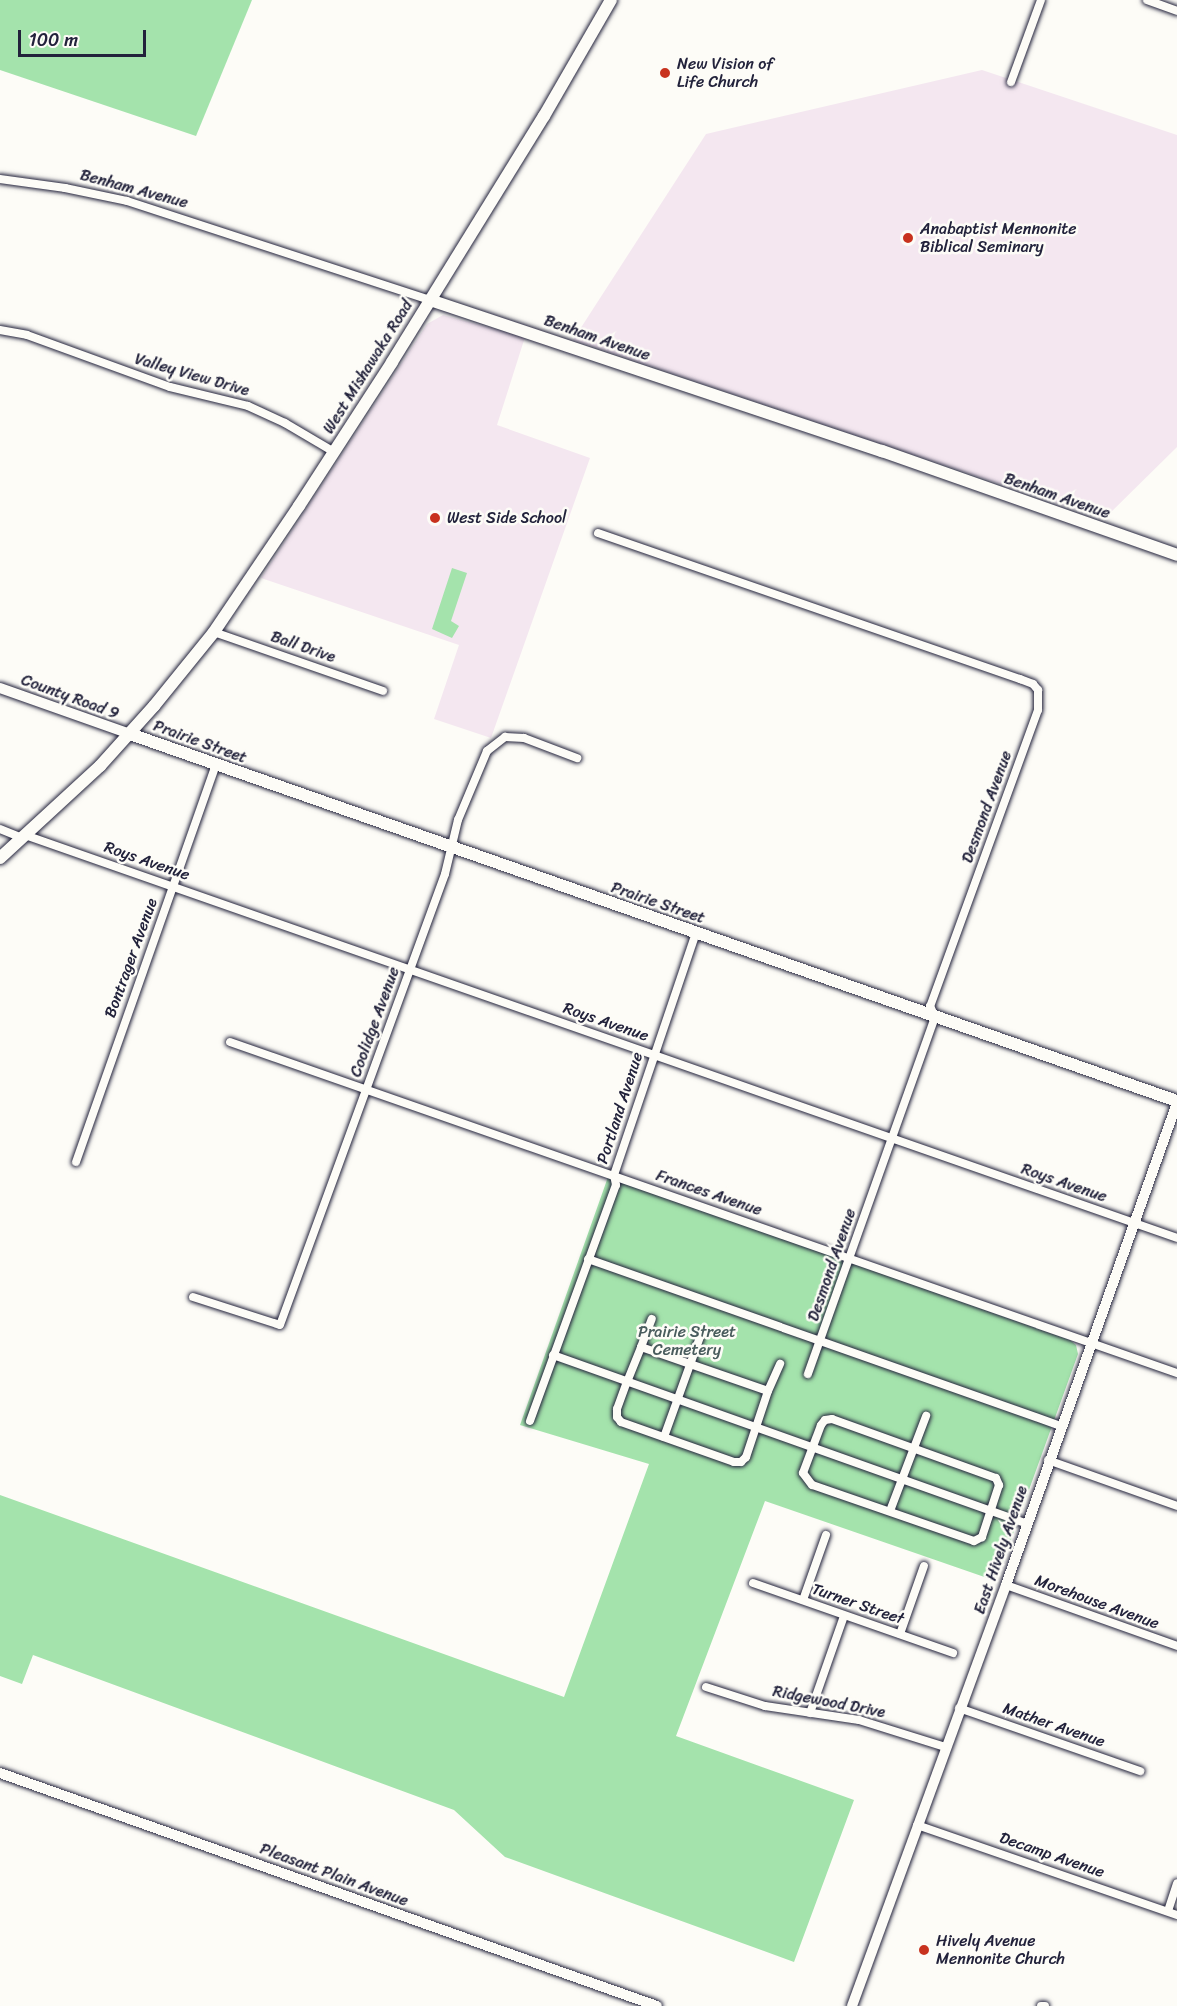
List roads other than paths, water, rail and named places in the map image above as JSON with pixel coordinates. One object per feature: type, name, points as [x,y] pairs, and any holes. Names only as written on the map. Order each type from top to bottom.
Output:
[{"type":"main road","name":"West Mishawaka Road","points":[[0,858],[100,766],[130,735],[214,632],[334,452],[430,300],[544,116],[611,0]]},
{"type":"main road","name":"Benham Avenue","points":[[430,300],[870,447],[1177,555]]},
{"type":"main road","name":"Prairie Street","points":[[130,735],[1177,1102]]},
{"type":"street","points":[[1011,82],[1041,0]]},
{"type":"street","points":[[1147,0],[1177,10]]},
{"type":"street","name":"Benham Avenue","points":[[0,179],[65,188],[127,201],[430,300]]},
{"type":"street","name":"Valley View Drive","points":[[0,330],[27,335],[170,387],[248,406],[285,423],[334,452]]},
{"type":"street","name":"Desmond Avenue","points":[[598,533],[1026,682],[1038,690],[1038,710],[930,1006],[935,1017],[808,1374]]},
{"type":"street","name":"Ball Drive","points":[[214,632],[383,691]]},
{"type":"street","name":"County Road 9","points":[[0,688],[130,735]]},
{"type":"street","name":"Coolidge Avenue","points":[[193,1297],[280,1325],[410,969],[452,849],[458,820],[487,751],[505,736],[524,738],[577,758]]},
{"type":"street","name":"Bontrager Avenue","points":[[76,1162],[216,765]]},
{"type":"street","name":"Roys Avenue","points":[[0,830],[172,886],[1177,1238]]},
{"type":"street","name":"Portland Avenue","points":[[530,1421],[616,1185],[614,1175],[696,933]]},
{"type":"street","name":"Frances Avenue","points":[[230,1042],[366,1092],[614,1175],[1177,1373]]},
{"type":"street","name":"East Hively Avenue","points":[[852,2006],[1028,1524],[1048,1460],[1177,1102]]},
{"type":"street","points":[[588,1258],[1061,1425]]},
{"type":"street","points":[[652,1319],[627,1382],[617,1417],[621,1422],[734,1462],[741,1462],[746,1457],[780,1364]]},
{"type":"street","points":[[664,1437],[700,1337]]},
{"type":"street","points":[[641,1347],[768,1392]]},
{"type":"street","points":[[553,1355],[1028,1524]]},
{"type":"street","points":[[890,1511],[926,1416]]},
{"type":"street","points":[[832,1419],[913,1449],[996,1479],[999,1485],[982,1537],[974,1541],[812,1485],[803,1473],[825,1420],[832,1419]]},
{"type":"street","points":[[1048,1460],[1177,1506]]},
{"type":"street","points":[[803,1600],[826,1535]]},
{"type":"street","points":[[900,1634],[924,1566]]},
{"type":"street","name":"Turner Street","points":[[753,1583],[953,1653]]},
{"type":"street","name":"Morehouse Avenue","points":[[1006,1585],[1177,1646]]},
{"type":"street","points":[[810,1713],[844,1616]]},
{"type":"street","name":"Ridgewood Drive","points":[[706,1687],[765,1706],[859,1720],[945,1747]]},
{"type":"street","name":"Mather Avenue","points":[[959,1708],[1140,1771]]},
{"type":"street","name":"Pleasant Plain Avenue","points":[[0,1773],[657,2006]]},
{"type":"street","name":"Decamp Avenue","points":[[917,1825],[1177,1914]]},
{"type":"street","points":[[1168,1911],[1177,1883]]},
{"type":"place","name":"New Vision of Life Church","points":[[665,73]]},
{"type":"place","name":"Anabaptist Mennonite Biblical Seminary","points":[[908,238]]},
{"type":"place","name":"West Side School","points":[[435,518]]},
{"type":"place","name":"Hively Avenue Mennonite Church","points":[[924,1950]]},
{"type":"park label","name":"Prairie Street Cemetery","points":[[687,1341]]}]
